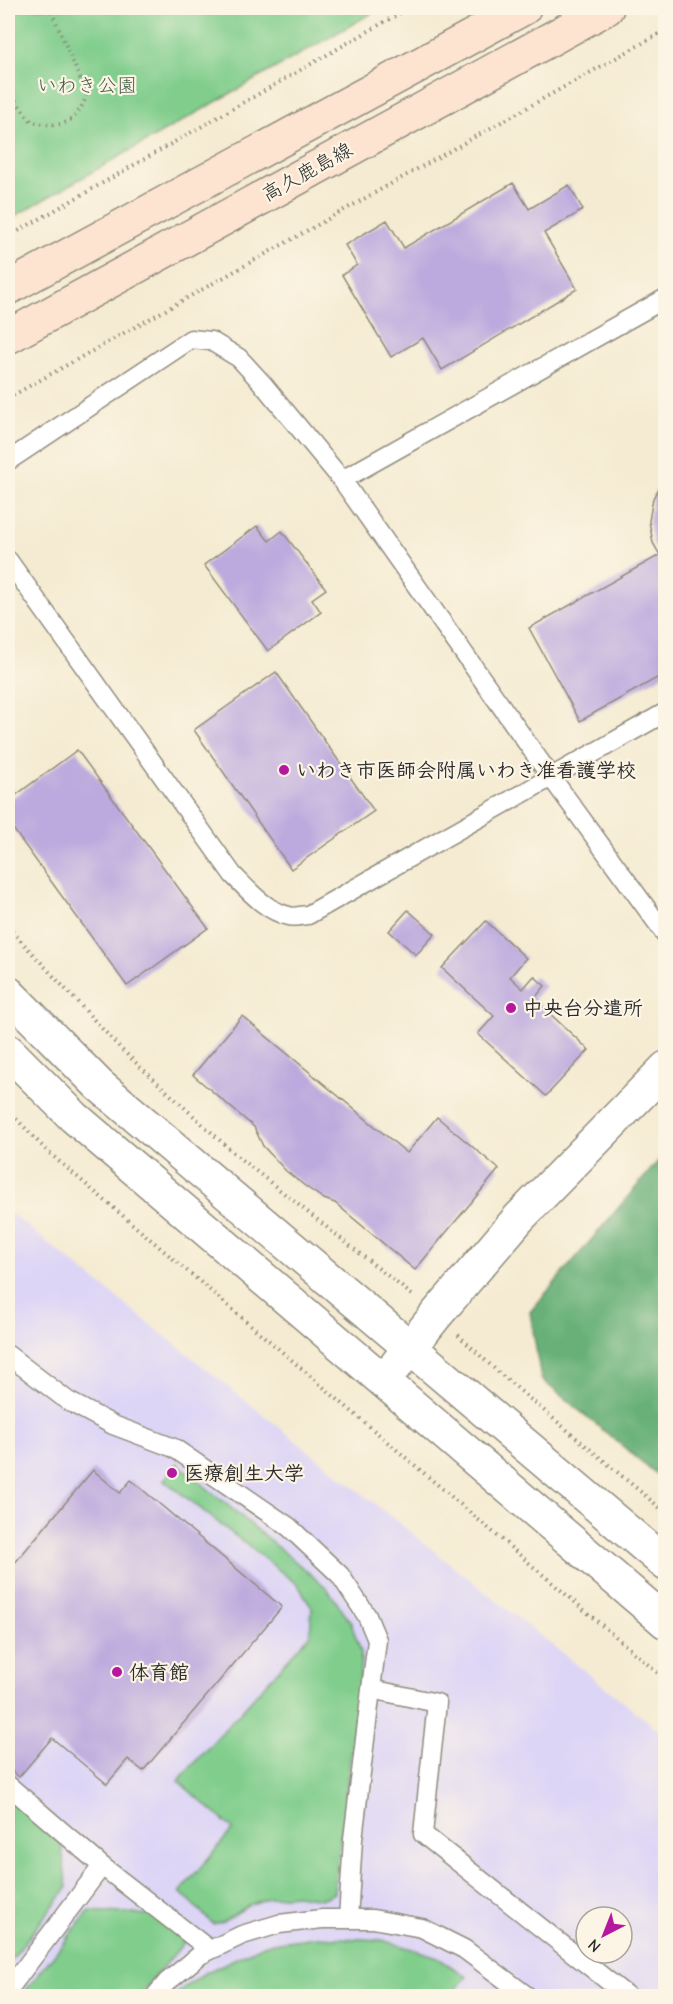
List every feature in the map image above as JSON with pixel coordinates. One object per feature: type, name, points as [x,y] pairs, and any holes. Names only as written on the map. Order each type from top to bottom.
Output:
[{"type":"main road","name":"高久鹿島線","points":[[8,288],[524,8]]},
{"type":"main road","name":"高久鹿島線","points":[[8,337],[607,8]]},
{"type":"street","points":[[8,993],[99,1085],[666,1564]]},
{"type":"street","points":[[8,1051],[74,1117],[666,1622]]},
{"type":"street","points":[[383,1381],[519,1218],[666,1068]]},
{"type":"lane","points":[[342,480],[666,298]]},
{"type":"lane","points":[[8,461],[190,339],[211,341],[239,358],[342,480],[551,777],[666,935]]},
{"type":"lane","points":[[8,560],[233,875],[271,909],[290,917],[308,915],[666,712]]},
{"type":"lane","points":[[8,1355],[68,1401],[113,1425],[174,1448],[289,1527],[340,1575],[368,1616],[377,1640],[353,1839],[348,1919]]},
{"type":"lane","points":[[371,1689],[437,1703],[423,1834],[627,1996]]},
{"type":"lane","points":[[8,1785],[102,1866],[210,1950]]},
{"type":"lane","points":[[8,1990],[102,1866]]},
{"type":"lane","points":[[155,1996],[167,1982],[200,1954],[242,1935],[279,1924],[322,1919],[373,1919],[422,1928],[464,1949],[527,1996]]},
{"type":"path","points":[[8,91],[32,122],[51,125],[66,123],[80,112],[87,95],[50,8]]},
{"type":"path","points":[[144,8],[176,12],[183,8]]},
{"type":"path","points":[[8,237],[410,8]]},
{"type":"path","points":[[8,398],[666,30]]},
{"type":"path","points":[[8,927],[121,1049],[237,1156],[436,1315],[498,1372],[666,1514]]},
{"type":"path","points":[[8,1110],[47,1151],[666,1680]]},
{"type":"shaded area","name":"医療創生大学","points":[[8,1211],[665,1735],[665,1996],[8,1996]]},
{"type":"green space","name":"いわき公園","points":[[8,8],[381,8],[8,220]]},
{"type":"green space","points":[[665,1153],[665,1481],[541,1379],[530,1312]]},
{"type":"green space","points":[[177,1463],[327,1588],[351,1623],[361,1652],[360,1678],[334,1893],[321,1899],[297,1895],[271,1897],[249,1905],[224,1921],[213,1924],[180,1892],[233,1829],[178,1781],[310,1635],[312,1607],[298,1585],[164,1480]]},
{"type":"green space","points":[[8,1798],[61,1843],[67,1888],[8,1964]]},
{"type":"green space","points":[[89,1911],[151,1915],[185,1941],[139,1996],[21,1996]]},
{"type":"green space","points":[[316,1937],[382,1940],[435,1956],[467,1977],[449,1996],[174,1996],[203,1974],[266,1944]]},
{"type":"building","points":[[513,183],[529,209],[569,185],[583,210],[544,233],[577,289],[442,370],[423,338],[391,357],[342,275],[357,265],[345,245],[387,220],[404,248]]},
{"type":"building","points":[[666,476],[666,673],[580,721],[529,628],[660,555],[653,543],[649,521],[653,498]]},
{"type":"building","points":[[257,526],[269,541],[282,531],[326,589],[312,599],[321,612],[268,651],[204,565]]},
{"type":"building","name":"いわき市医師会附属いわき准看護学校","points":[[276,672],[374,811],[291,869],[194,730]]},
{"type":"building","points":[[77,750],[208,928],[127,986],[8,822],[8,801]]},
{"type":"building","points":[[408,910],[435,934],[416,955],[389,931]]},
{"type":"building","points":[[486,921],[526,958],[510,977],[523,989],[534,976],[545,986],[534,999],[589,1050],[546,1096],[478,1034],[494,1016],[442,968]]},
{"type":"building","points":[[242,1016],[407,1153],[437,1117],[499,1169],[415,1270],[335,1203],[324,1199],[286,1171],[263,1146],[254,1127],[193,1075]]},
{"type":"building","name":"体育館","points":[[93,1470],[120,1493],[131,1480],[282,1607],[143,1771],[128,1759],[107,1784],[52,1738],[19,1777],[8,1768],[8,1571]]},
{"type":"place","name":"いわき市医師会附属いわき准看護学校","points":[[284,770]]},
{"type":"place","name":"中央台分遣所","points":[[511,1008]]},
{"type":"place","name":"医療創生大学","points":[[172,1473]]},
{"type":"place","name":"体育館","points":[[117,1672]]}]
